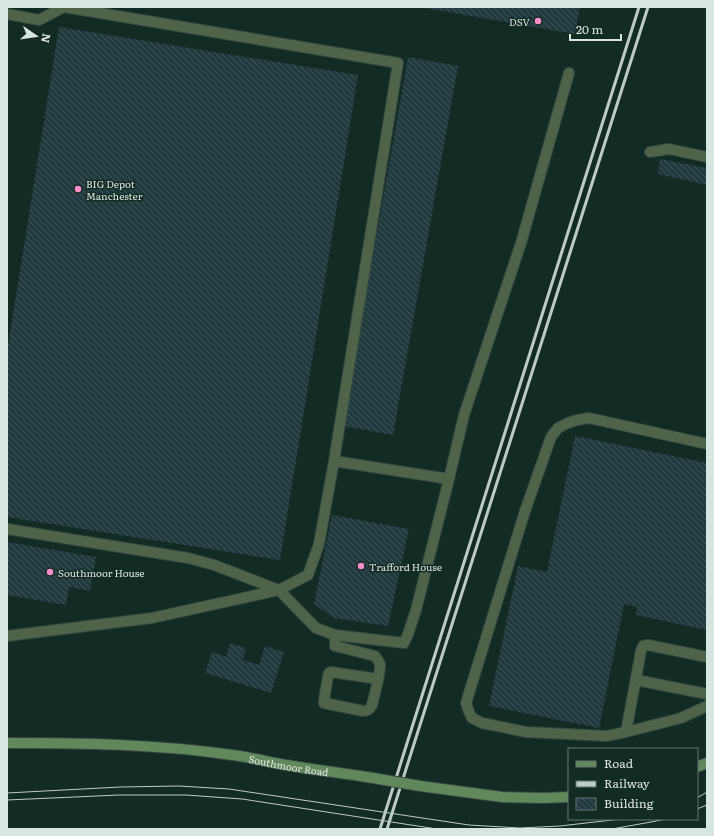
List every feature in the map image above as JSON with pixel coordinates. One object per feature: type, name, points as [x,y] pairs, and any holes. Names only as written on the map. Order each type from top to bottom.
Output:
[{"type":"street","name":"Southmoor Road","points":[[7,744],[111,744],[176,748],[232,755],[420,786],[502,797],[568,797]]},
{"type":"street","points":[[698,768],[707,763]]},
{"type":"lane","points":[[7,14],[39,20],[64,7],[398,63],[334,461],[319,544],[308,575],[279,590],[152,618],[7,636]]},
{"type":"lane","points":[[7,529],[188,558],[214,565],[279,590],[316,628],[335,635],[404,643],[416,610],[464,415],[521,243],[569,73]]},
{"type":"lane","points":[[650,152],[669,149],[707,157]]},
{"type":"lane","points":[[707,444],[589,418],[577,420],[558,428],[551,437],[532,488],[466,703],[472,718],[482,723],[526,732],[607,736],[681,718],[707,706]]},
{"type":"lane","points":[[334,461],[449,479]]},
{"type":"lane","points":[[335,635],[335,646],[375,656],[380,664],[378,679],[372,705],[367,711],[324,703],[329,673],[332,672],[378,679]]},
{"type":"lane","points":[[626,732],[643,646],[648,645],[707,657]]},
{"type":"lane","points":[[636,680],[707,694]]},
{"type":"building","name":"DSV","points":[[425,7],[580,7],[575,34]]},
{"type":"building","points":[[59,27],[358,75],[280,560],[7,517],[7,352]]},
{"type":"building","points":[[408,57],[458,66],[393,435],[343,426]]},
{"type":"building","points":[[660,159],[707,168],[707,185],[658,174]]},
{"type":"building","points":[[575,436],[707,463],[707,630],[636,615],[637,607],[624,604],[599,728],[489,706],[518,566],[547,572]]},
{"type":"building","name":"Trafford House","points":[[332,515],[409,529],[388,626],[334,618],[314,604]]},
{"type":"building","name":"Southmoor House","points":[[7,542],[96,557],[90,591],[69,587],[66,605],[7,595]]},
{"type":"building","points":[[230,643],[246,648],[243,660],[259,665],[265,646],[284,652],[271,693],[205,673],[212,652],[226,657]]},
{"type":"tram line","points":[[7,793],[120,787],[179,786],[229,789],[469,825],[520,828],[560,826],[612,820]]},
{"type":"tram line","points":[[698,797],[707,792]]},
{"type":"tram line","points":[[7,800],[119,795],[186,795],[242,799],[437,829]]},
{"type":"tram line","points":[[698,809],[707,805]]},
{"type":"tram line","points":[[612,829],[661,820]]},
{"type":"railway","points":[[380,829],[639,7]]},
{"type":"railway","points":[[387,829],[648,7]]},
{"type":"place","name":"DSV","points":[[538,21]]},
{"type":"place","name":"BIG Depot Manchester","points":[[78,189]]},
{"type":"place","name":"Trafford House","points":[[361,566]]},
{"type":"place","name":"Southmoor House","points":[[50,572]]}]
